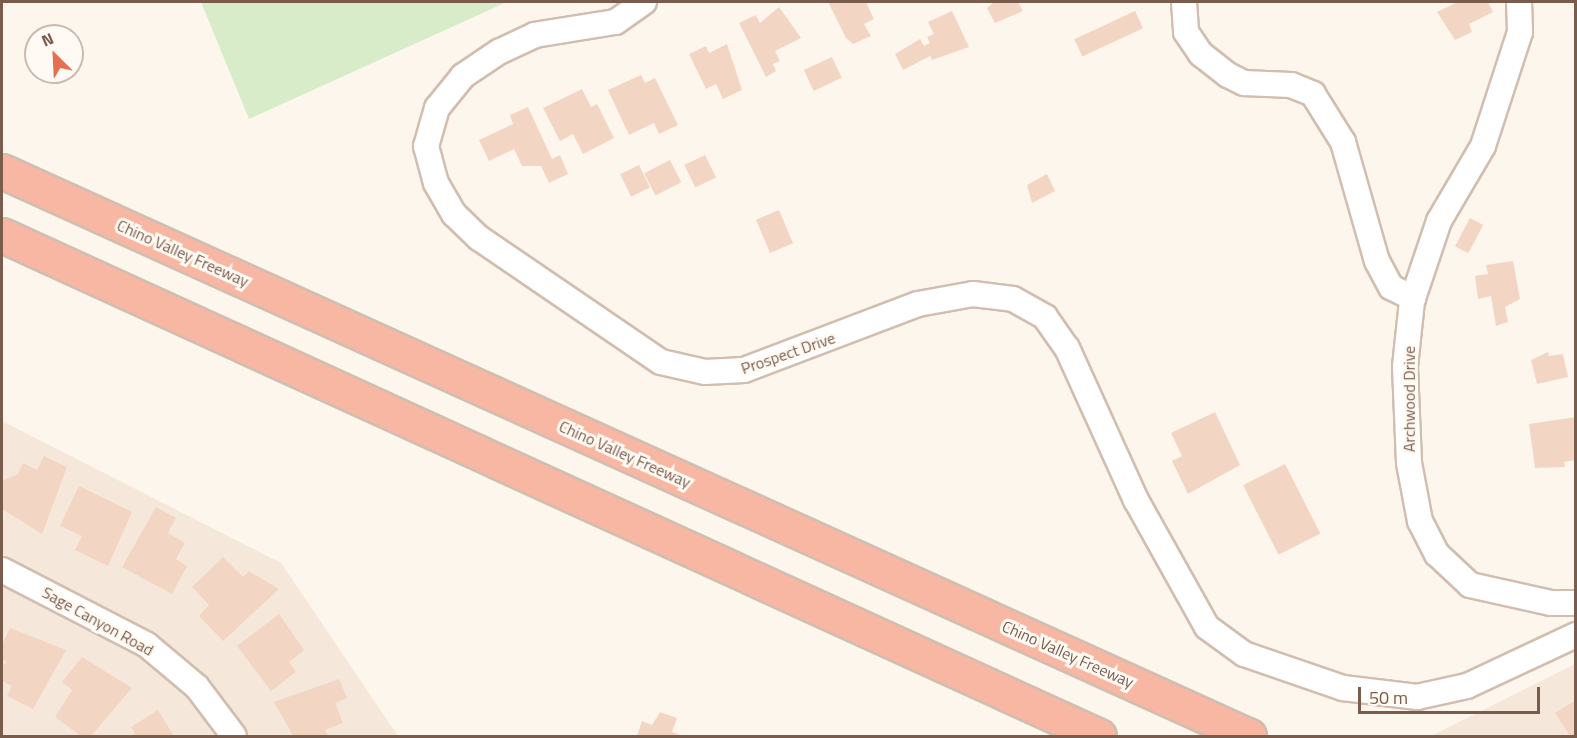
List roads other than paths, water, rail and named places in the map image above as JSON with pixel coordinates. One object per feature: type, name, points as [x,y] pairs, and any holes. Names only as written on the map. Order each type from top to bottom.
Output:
[{"type":"highway","name":"Chino Valley Freeway","points":[[2,171],[1249,736]]},
{"type":"highway","points":[[2,235],[1099,736]]},
{"type":"street","name":"Prospect Drive","points":[[644,2],[615,22],[535,35],[463,76],[437,108],[426,146],[436,183],[454,214],[478,238],[661,362],[705,372],[744,370],[918,304],[973,294],[1013,299],[1045,317],[1066,348],[1136,500],[1207,627],[1244,654],[1343,688],[1417,697],[1467,686],[1575,635]]},
{"type":"street","points":[[1184,2],[1186,32],[1201,54],[1244,83],[1291,86],[1319,101],[1343,142],[1377,261],[1391,287],[1413,298]]},
{"type":"street","name":"Archwood Drive","points":[[1519,2],[1520,32],[1484,146],[1439,221],[1413,298],[1405,367],[1409,463],[1420,521],[1437,554],[1470,585],[1551,603],[1575,603]]},
{"type":"street","name":"Sage Canyon Road","points":[[2,570],[147,645],[197,687],[234,736]]}]
